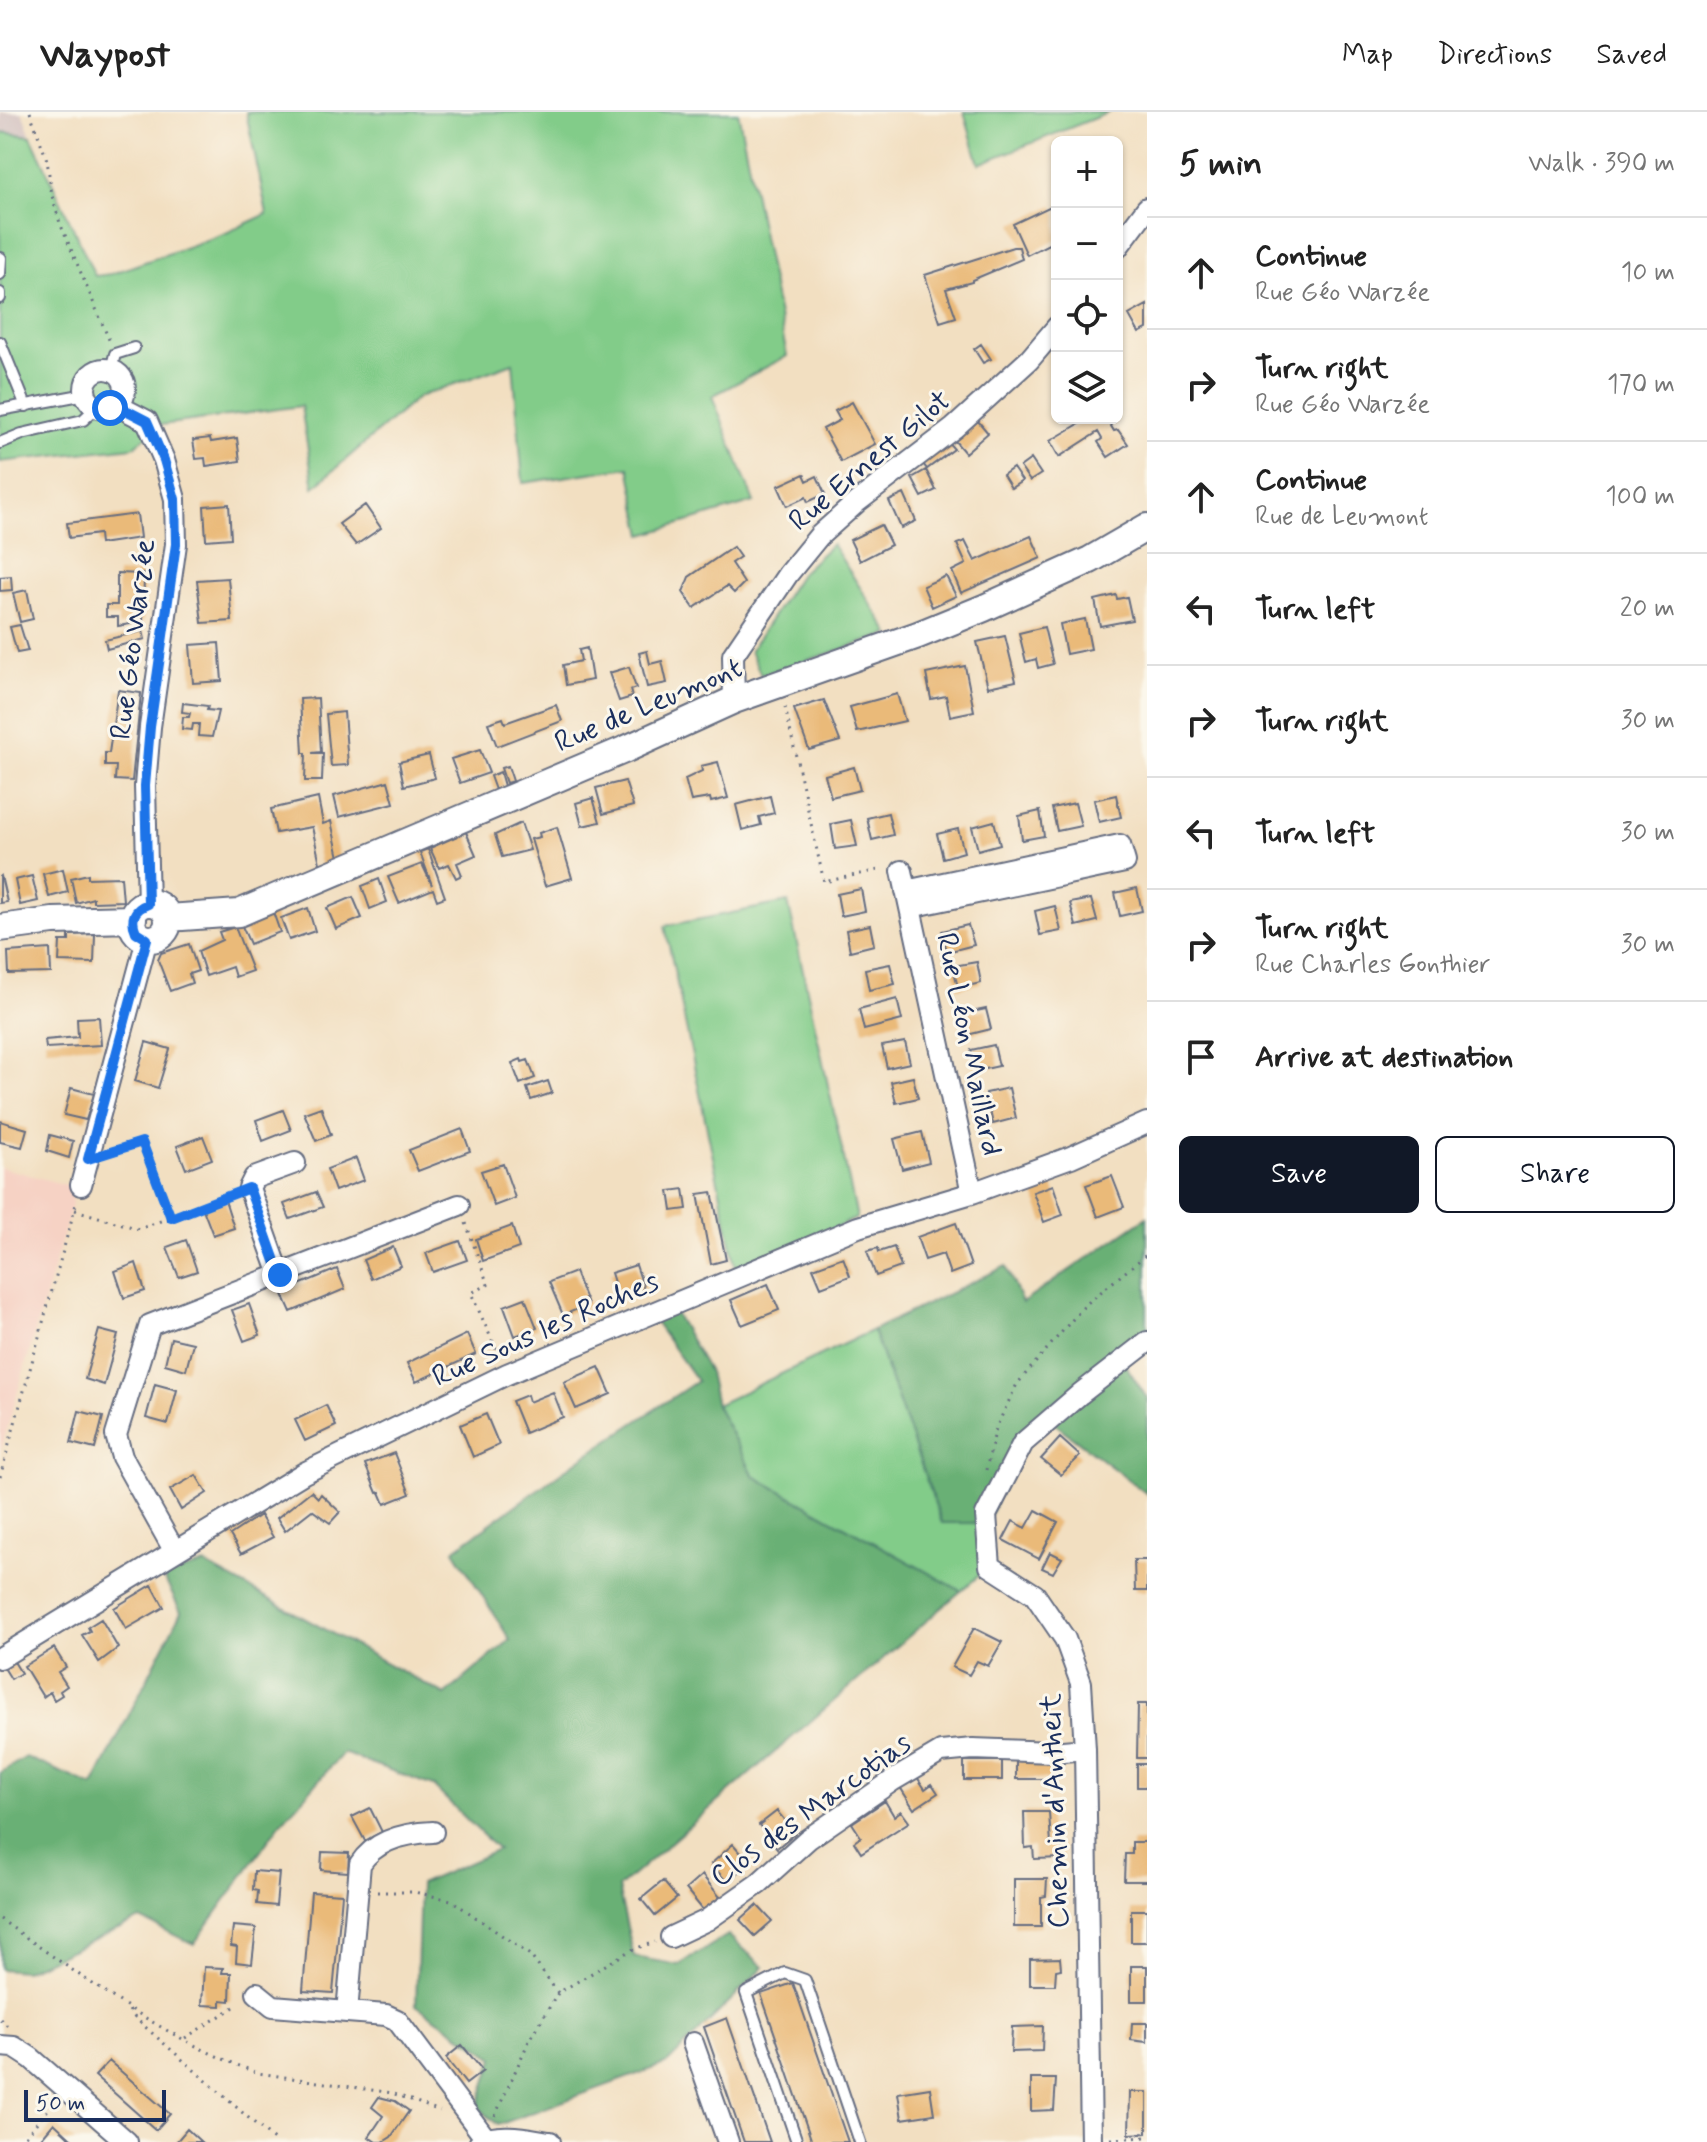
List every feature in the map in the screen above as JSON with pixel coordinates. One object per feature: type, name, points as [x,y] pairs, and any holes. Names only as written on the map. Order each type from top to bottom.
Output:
[{"type":"street","points":[[1123,240],[1147,208]]},
{"type":"street","name":"Rue Ernest Gilot","points":[[734,700],[733,655],[788,574],[819,536],[857,502],[954,428],[1029,360],[1051,334]]},
{"type":"street","points":[[113,362],[125,389],[121,401],[100,402],[86,387],[92,375],[113,362]]},
{"type":"street","name":"Rue Géo Warzée","points":[[100,402],[147,421],[164,460],[175,499],[176,544],[150,727],[145,786],[149,920]]},
{"type":"street","name":"Rue de Leumont","points":[[0,928],[53,921],[149,920],[239,913],[624,750],[734,700],[918,635],[984,608],[1090,560],[1147,527]]},
{"type":"street","name":"Rue Léon Maillard","points":[[1120,845],[1125,862],[906,890],[1120,845]]},
{"type":"street","name":"Rue Léon Maillard","points":[[906,890],[972,1193]]},
{"type":"street","points":[[81,1185],[149,920]]},
{"type":"street","name":"Rue Sous les Roches","points":[[0,1658],[304,1473],[507,1374],[858,1227],[972,1193],[1071,1157],[1147,1123]]},
{"type":"street","points":[[280,1275],[249,1188],[254,1178],[295,1163]]},
{"type":"street","points":[[174,1550],[122,1457],[116,1435],[150,1325],[459,1205]]},
{"type":"street","name":"Chemin d'Antheit","points":[[1084,2141],[1085,1749],[1081,1683],[1065,1639],[1035,1595],[990,1566],[986,1515],[1023,1443],[1147,1342]]},
{"type":"street","name":"Clos des Marcotias","points":[[671,1937],[707,1920],[758,1884],[808,1839],[892,1781],[941,1752],[1085,1749]]},
{"type":"street","points":[[347,2012],[360,1864],[365,1856],[405,1833],[433,1832]]},
{"type":"street","points":[[257,1993],[273,2006],[386,2015],[397,2020],[471,2118],[483,2140],[522,2138],[550,2142]]},
{"type":"street","points":[[693,2043],[728,2142]]},
{"type":"street","points":[[0,2046],[14,2047],[31,2058],[127,2142]]},
{"type":"lane","points":[[0,274],[1,258]]},
{"type":"lane","points":[[0,342],[26,406]]},
{"type":"lane","points":[[113,362],[134,348]]},
{"type":"lane","points":[[0,410],[100,402]]},
{"type":"lane","points":[[0,443],[22,434],[83,420],[100,402]]},
{"type":"lane","points":[[797,2142],[746,1993],[785,1973],[805,1980],[860,2142]]},
{"type":"path","points":[[30,112],[47,160],[60,223],[113,362]]},
{"type":"path","points":[[778,684],[824,882],[901,865],[906,890]]},
{"type":"path","points":[[88,1159],[142,1142],[171,1218]]},
{"type":"path","points":[[0,1477],[81,1185]]},
{"type":"path","points":[[75,1210],[139,1229],[249,1188]]},
{"type":"path","points":[[459,1205],[488,1285],[471,1293],[507,1374]]},
{"type":"path","points":[[984,1479],[996,1428],[1017,1384],[1085,1305],[1147,1254]]},
{"type":"path","points":[[357,1892],[414,1892],[451,1900],[530,1955],[558,1993]]},
{"type":"path","points":[[0,1919],[127,2007],[238,2066],[258,2073],[392,2093],[456,2116],[471,2118]]},
{"type":"path","points":[[483,2140],[528,2043],[558,1993],[631,1950],[671,1937]]},
{"type":"path","points":[[185,2038],[257,1993]]},
{"type":"path","points":[[127,2007],[135,2018],[276,2142]]},
{"type":"path","points":[[20,2142],[66,2089]]},
{"type":"path","points":[[1084,2141],[1147,2137]]},
{"type":"shaded area","points":[[0,112],[22,112],[31,136],[0,132]]},
{"type":"shaded area","points":[[0,1167],[70,1186],[72,1204],[0,1453]]},
{"type":"green space","points":[[246,112],[738,112],[787,356],[712,396],[754,502],[643,535],[629,467],[523,483],[513,363],[418,397],[314,487],[301,406],[161,425],[133,447],[0,462],[0,132],[31,136],[95,276],[111,274],[226,233],[267,214]]},
{"type":"green space","points":[[964,112],[1110,112],[979,164]]},
{"type":"green space","points":[[832,544],[890,634],[761,675],[750,651],[800,574]]},
{"type":"green space","points":[[788,902],[857,1218],[737,1273],[665,926]]},
{"type":"green space","points":[[1147,1217],[1147,1342],[1123,1361],[1147,1398],[1147,1494],[1050,1420],[1023,1443],[986,1523],[942,1523],[873,1330],[1006,1266],[1022,1303]]},
{"type":"green space","points":[[672,1308],[709,1372],[716,1405],[754,1476],[961,1591],[618,1888],[634,1957],[679,1965],[728,1935],[764,1967],[668,2063],[498,2125],[478,2107],[494,2058],[416,2005],[420,1884],[498,1850],[433,1786],[343,1753],[280,1824],[194,1944],[140,1919],[25,1971],[0,1969],[0,1773],[26,1757],[93,1786],[181,1612],[163,1576],[205,1564],[445,1695],[510,1640],[454,1550],[570,1466],[697,1381],[652,1318]]},
{"type":"green space","points":[[873,1330],[942,1523],[986,1523],[990,1566],[961,1591],[754,1476],[716,1405]]},
{"type":"building","points":[[1051,206],[1051,243],[1027,255],[1013,224]]},
{"type":"building","points":[[1019,247],[1022,259],[972,282],[946,289],[956,317],[940,322],[925,275]]},
{"type":"building","points":[[1147,305],[1147,329],[1139,333],[1129,315]]},
{"type":"building","points":[[981,344],[991,359],[983,363],[974,349]]},
{"type":"building","points":[[852,402],[875,444],[841,462],[823,429],[840,420],[835,411]]},
{"type":"building","points":[[978,421],[988,433],[965,453],[955,441]]},
{"type":"building","points":[[1079,424],[1110,424],[1128,444],[1108,457],[1098,442],[1102,439],[1098,432],[1059,457],[1050,441]]},
{"type":"building","points":[[210,438],[211,442],[237,438],[240,461],[206,466],[205,458],[196,459],[193,440]]},
{"type":"building","points":[[947,441],[954,449],[927,469],[920,460]]},
{"type":"building","points":[[1031,459],[1041,474],[1030,481],[1020,467]]},
{"type":"building","points":[[1013,468],[1022,481],[1011,488],[1003,475]]},
{"type":"building","points":[[926,470],[936,490],[922,497],[912,478]]},
{"type":"building","points":[[804,474],[807,481],[817,476],[825,494],[808,502],[806,497],[787,506],[778,486]]},
{"type":"building","points":[[904,494],[916,521],[901,528],[889,501]]},
{"type":"building","points":[[229,504],[231,538],[206,540],[204,506]]},
{"type":"building","points":[[365,505],[381,528],[356,545],[339,524]]},
{"type":"building","points":[[137,514],[140,538],[100,544],[99,534],[69,538],[67,523]]},
{"type":"building","points":[[881,525],[891,545],[860,561],[850,540]]},
{"type":"building","points":[[1031,536],[1041,558],[961,593],[952,571],[966,564],[957,544],[965,541],[975,561]]},
{"type":"building","points":[[733,547],[740,557],[731,563],[744,583],[734,593],[727,586],[694,608],[683,592],[689,577]]},
{"type":"building","points":[[117,573],[144,574],[143,622],[118,626],[118,617],[106,617],[106,605],[117,605]]},
{"type":"building","points":[[11,576],[12,590],[0,591],[0,577]]},
{"type":"building","points":[[946,576],[956,596],[932,607],[923,586]]},
{"type":"building","points":[[228,578],[232,621],[202,623],[197,580]]},
{"type":"building","points":[[27,590],[33,619],[20,622],[13,593]]},
{"type":"building","points":[[1116,595],[1117,599],[1127,597],[1132,620],[1100,626],[1095,600]]},
{"type":"building","points":[[1085,619],[1091,649],[1066,654],[1060,624]]},
{"type":"building","points":[[20,625],[28,651],[17,653],[10,627]]},
{"type":"building","points":[[1044,627],[1053,664],[1038,668],[1036,659],[1026,662],[1019,633]]},
{"type":"building","points":[[143,631],[145,639],[107,649],[105,640]]},
{"type":"building","points":[[1005,636],[1016,681],[988,687],[977,642]]},
{"type":"building","points":[[219,643],[222,681],[193,683],[190,645]]},
{"type":"building","points":[[587,648],[592,680],[566,685],[563,665],[581,661],[579,650]]},
{"type":"building","points":[[647,651],[650,664],[662,661],[667,683],[647,687],[639,653]]},
{"type":"building","points":[[965,666],[974,711],[950,716],[946,696],[931,699],[926,674]]},
{"type":"building","points":[[629,667],[636,688],[630,690],[632,697],[619,701],[609,673]]},
{"type":"building","points":[[118,690],[141,693],[132,781],[115,780],[116,766],[105,766]]},
{"type":"building","points":[[897,694],[905,721],[857,732],[850,707]]},
{"type":"building","points":[[318,698],[321,752],[312,753],[323,753],[322,781],[305,781],[306,753],[303,753],[300,699]]},
{"type":"building","points":[[824,700],[840,741],[809,750],[794,709]]},
{"type":"building","points":[[183,703],[208,706],[207,710],[218,711],[212,737],[198,736],[199,724],[193,724],[192,730],[182,729],[183,717],[189,717],[190,713],[182,712]]},
{"type":"building","points":[[556,705],[562,721],[497,746],[488,723],[503,718],[505,723]]},
{"type":"building","points":[[344,712],[348,765],[331,766],[326,714]]},
{"type":"building","points":[[480,750],[489,773],[460,783],[451,759]]},
{"type":"building","points":[[429,755],[435,778],[404,786],[399,762]]},
{"type":"building","points":[[718,762],[728,798],[711,802],[710,798],[691,801],[685,779],[702,771],[701,766]]},
{"type":"building","points":[[508,766],[513,781],[506,783],[501,768]]},
{"type":"building","points":[[854,767],[860,790],[831,797],[825,775]]},
{"type":"building","points":[[500,772],[504,786],[495,790],[490,776]]},
{"type":"building","points":[[388,781],[394,803],[339,817],[334,796]]},
{"type":"building","points":[[625,781],[633,806],[603,814],[596,788]]},
{"type":"building","points":[[1116,795],[1121,817],[1099,822],[1094,800]]},
{"type":"building","points":[[770,796],[774,813],[759,817],[761,825],[742,830],[736,805]]},
{"type":"building","points":[[318,798],[323,824],[331,821],[340,862],[321,868],[312,827],[276,833],[271,809]]},
{"type":"building","points":[[593,798],[600,822],[582,826],[576,803]]},
{"type":"building","points":[[1075,803],[1081,826],[1057,831],[1052,808]]},
{"type":"building","points":[[1040,811],[1044,836],[1022,840],[1019,816]]},
{"type":"building","points":[[888,813],[893,835],[872,840],[867,818]]},
{"type":"building","points":[[851,820],[857,846],[835,849],[831,824]]},
{"type":"building","points":[[994,821],[1000,844],[978,850],[972,827]]},
{"type":"building","points":[[521,823],[530,850],[502,857],[495,835]]},
{"type":"building","points":[[557,827],[572,878],[545,886],[531,839]]},
{"type":"building","points":[[958,829],[964,852],[943,858],[937,834]]},
{"type":"building","points":[[466,832],[476,855],[457,863],[462,875],[456,878],[449,864],[439,868],[430,848]]},
{"type":"building","points":[[428,849],[445,897],[437,900],[433,889],[399,903],[388,877],[422,864],[432,885],[420,852]]},
{"type":"building","points":[[63,869],[68,892],[49,897],[43,874]]},
{"type":"building","points":[[88,874],[88,878],[121,877],[123,901],[93,902],[93,898],[76,903],[71,878]]},
{"type":"building","points":[[32,876],[38,901],[20,905],[15,880]]},
{"type":"building","points":[[0,877],[7,902],[0,903]]},
{"type":"building","points":[[379,879],[387,902],[370,909],[362,886]]},
{"type":"building","points":[[1137,888],[1142,911],[1120,916],[1115,893]]},
{"type":"building","points":[[861,889],[865,911],[841,916],[837,894]]},
{"type":"building","points":[[353,897],[362,918],[336,929],[327,908]]},
{"type":"building","points":[[1091,899],[1097,921],[1076,926],[1070,903]]},
{"type":"building","points":[[1055,906],[1061,931],[1040,935],[1035,911]]},
{"type":"building","points":[[308,908],[315,931],[289,940],[281,918]]},
{"type":"building","points":[[273,912],[280,932],[250,944],[241,924]]},
{"type":"building","points":[[870,925],[874,945],[850,951],[846,930]]},
{"type":"building","points":[[968,925],[974,945],[947,952],[942,931]]},
{"type":"building","points":[[235,927],[252,971],[235,977],[232,967],[206,976],[198,951],[222,940],[219,932]]},
{"type":"building","points":[[95,934],[94,963],[59,962],[60,941],[69,941],[69,935]]},
{"type":"building","points":[[189,944],[198,971],[189,974],[192,983],[170,991],[158,960],[161,953]]},
{"type":"building","points":[[50,949],[51,973],[9,974],[8,952]]},
{"type":"building","points":[[977,962],[981,983],[958,988],[953,966]]},
{"type":"building","points":[[890,964],[895,984],[869,990],[865,969]]},
{"type":"building","points":[[897,999],[902,1020],[864,1030],[859,1009]]},
{"type":"building","points":[[986,1009],[991,1029],[967,1035],[962,1014]]},
{"type":"building","points":[[99,1017],[101,1045],[46,1048],[45,1040],[78,1037],[77,1018]]},
{"type":"building","points":[[146,1042],[170,1049],[158,1088],[135,1081]]},
{"type":"building","points":[[905,1042],[910,1063],[887,1068],[882,1046]]},
{"type":"building","points":[[994,1045],[999,1066],[976,1071],[971,1050]]},
{"type":"building","points":[[521,1059],[522,1062],[528,1060],[535,1078],[520,1084],[512,1063]]},
{"type":"building","points":[[913,1077],[918,1098],[896,1103],[891,1082]]},
{"type":"building","points":[[548,1081],[552,1093],[531,1100],[527,1088]]},
{"type":"building","points":[[71,1088],[94,1094],[86,1120],[64,1115]]},
{"type":"building","points":[[1009,1088],[1016,1118],[993,1124],[986,1093]]},
{"type":"building","points":[[321,1107],[331,1135],[316,1141],[304,1113]]},
{"type":"building","points":[[283,1110],[291,1130],[263,1141],[256,1120]]},
{"type":"building","points":[[0,1121],[27,1129],[22,1147],[0,1142]]},
{"type":"building","points":[[462,1129],[470,1151],[418,1171],[409,1150]]},
{"type":"building","points":[[922,1132],[929,1162],[902,1169],[894,1139]]},
{"type":"building","points":[[50,1135],[73,1141],[69,1158],[47,1151]]},
{"type":"building","points":[[203,1136],[212,1159],[186,1169],[177,1146]]},
{"type":"building","points":[[356,1158],[364,1180],[335,1191],[327,1169]]},
{"type":"building","points":[[503,1164],[515,1198],[494,1206],[481,1171]]},
{"type":"building","points":[[1112,1176],[1124,1207],[1098,1217],[1086,1185]]},
{"type":"building","points":[[1053,1185],[1063,1215],[1044,1222],[1033,1192]]},
{"type":"building","points":[[684,1189],[687,1209],[672,1211],[669,1191]]},
{"type":"building","points":[[316,1192],[323,1207],[290,1219],[284,1204]]},
{"type":"building","points":[[712,1192],[726,1260],[711,1264],[698,1194]]},
{"type":"building","points":[[225,1200],[234,1228],[213,1235],[203,1209]]},
{"type":"building","points":[[956,1223],[971,1266],[950,1274],[943,1254],[925,1260],[917,1237]]},
{"type":"building","points":[[512,1226],[519,1248],[483,1261],[476,1239]]},
{"type":"building","points":[[186,1240],[197,1271],[179,1277],[167,1247]]},
{"type":"building","points":[[460,1241],[467,1260],[433,1272],[426,1253]]},
{"type":"building","points":[[393,1247],[401,1266],[371,1279],[363,1260]]},
{"type":"building","points":[[894,1247],[901,1267],[876,1276],[867,1251],[878,1248],[879,1252]]},
{"type":"building","points":[[843,1257],[850,1276],[821,1287],[813,1268]]},
{"type":"building","points":[[136,1263],[145,1291],[124,1298],[115,1271]]},
{"type":"building","points":[[636,1265],[644,1289],[619,1298],[611,1273]]},
{"type":"building","points":[[337,1269],[345,1289],[291,1312],[282,1292]]},
{"type":"building","points":[[575,1272],[588,1305],[563,1315],[549,1282]]},
{"type":"building","points":[[768,1284],[779,1310],[742,1325],[731,1300]]},
{"type":"building","points":[[525,1298],[537,1328],[515,1336],[504,1306]]},
{"type":"building","points":[[249,1304],[260,1335],[244,1341],[232,1310]]},
{"type":"building","points":[[99,1330],[118,1335],[104,1385],[85,1379]]},
{"type":"building","points":[[467,1334],[476,1354],[416,1382],[407,1363]]},
{"type":"building","points":[[171,1338],[193,1343],[186,1370],[165,1364]]},
{"type":"building","points":[[599,1367],[611,1394],[576,1409],[564,1382]]},
{"type":"building","points":[[155,1384],[177,1390],[168,1424],[146,1418]]},
{"type":"building","points":[[553,1392],[563,1417],[525,1433],[512,1401],[527,1395],[529,1402]]},
{"type":"building","points":[[326,1405],[336,1426],[305,1441],[295,1420]]},
{"type":"building","points":[[79,1411],[103,1417],[95,1449],[71,1443]]},
{"type":"building","points":[[486,1414],[499,1445],[473,1457],[460,1425]]},
{"type":"building","points":[[1060,1438],[1080,1456],[1061,1475],[1041,1459]]},
{"type":"building","points":[[394,1453],[410,1494],[385,1504],[365,1464]]},
{"type":"building","points":[[196,1475],[207,1493],[181,1510],[170,1490]]},
{"type":"building","points":[[311,1491],[318,1498],[321,1494],[340,1512],[330,1523],[312,1510],[285,1531],[277,1518]]},
{"type":"building","points":[[1036,1510],[1058,1522],[1039,1559],[1003,1540],[1013,1521],[1026,1528]]},
{"type":"building","points":[[260,1515],[273,1537],[241,1554],[230,1535]]},
{"type":"building","points":[[1050,1552],[1062,1558],[1053,1573],[1042,1568]]},
{"type":"building","points":[[1134,1560],[1147,1560],[1147,1591],[1135,1591]]},
{"type":"building","points":[[152,1585],[164,1607],[126,1629],[114,1608]]},
{"type":"building","points":[[101,1619],[118,1648],[99,1662],[82,1635]]},
{"type":"building","points":[[974,1628],[1002,1642],[988,1666],[977,1661],[969,1675],[952,1667]]},
{"type":"building","points":[[54,1648],[66,1667],[58,1672],[67,1686],[60,1691],[62,1695],[54,1700],[50,1692],[43,1697],[24,1666]]},
{"type":"building","points":[[13,1660],[21,1673],[11,1679],[3,1666]]},
{"type":"building","points":[[1138,1704],[1147,1704],[1147,1758],[1137,1758]]},
{"type":"building","points":[[964,1761],[1002,1761],[1002,1780],[964,1780]]},
{"type":"building","points":[[1016,1761],[1055,1761],[1055,1779],[1016,1779]]},
{"type":"building","points":[[1137,1764],[1147,1764],[1147,1787],[1137,1787]]},
{"type":"building","points":[[917,1777],[925,1789],[932,1784],[938,1793],[914,1809],[900,1787]]},
{"type":"building","points":[[885,1801],[894,1816],[901,1811],[909,1822],[861,1853],[854,1842],[861,1837],[852,1823]]},
{"type":"building","points":[[370,1808],[382,1832],[365,1841],[352,1817]]},
{"type":"building","points":[[777,1811],[795,1833],[777,1848],[759,1825]]},
{"type":"building","points":[[1024,1812],[1049,1812],[1051,1845],[1062,1845],[1062,1858],[1034,1859],[1033,1847],[1025,1848]]},
{"type":"building","points":[[1132,1842],[1147,1842],[1147,1881],[1124,1881],[1125,1854],[1132,1854]]},
{"type":"building","points":[[733,1844],[749,1862],[727,1882],[711,1864]]},
{"type":"building","points":[[322,1852],[349,1853],[348,1872],[321,1870]]},
{"type":"building","points":[[254,1871],[279,1873],[276,1906],[257,1904],[258,1891],[253,1890]]},
{"type":"building","points":[[702,1875],[720,1897],[703,1910],[686,1889]]},
{"type":"building","points":[[1014,1879],[1047,1879],[1046,1896],[1041,1897],[1041,1927],[1014,1927]]},
{"type":"building","points":[[663,1881],[677,1898],[655,1916],[641,1899]]},
{"type":"building","points":[[311,1892],[342,1894],[333,1993],[303,1991]]},
{"type":"building","points":[[757,1905],[772,1921],[755,1936],[740,1920]]},
{"type":"building","points":[[1131,1910],[1147,1910],[1147,1942],[1131,1942]]},
{"type":"building","points":[[233,1926],[256,1928],[252,1964],[236,1962],[237,1947],[231,1946]]},
{"type":"building","points":[[1060,1958],[1061,1969],[1056,1970],[1055,1985],[1030,1985],[1030,1959]]},
{"type":"building","points":[[1131,1966],[1147,1966],[1147,2001],[1131,2001]]},
{"type":"building","points":[[204,1967],[223,1968],[222,1973],[231,1973],[230,2001],[221,2000],[221,2006],[202,2005]]},
{"type":"building","points":[[793,1983],[848,2142],[812,2142],[761,1994]]},
{"type":"building","points":[[727,2018],[770,2142],[744,2142],[704,2027]]},
{"type":"building","points":[[1132,2023],[1147,2023],[1147,2042],[1131,2040]]},
{"type":"building","points":[[1043,2026],[1042,2051],[1011,2052],[1012,2027]]},
{"type":"building","points":[[462,2045],[483,2071],[466,2084],[446,2058]]},
{"type":"building","points":[[109,2061],[170,2114],[156,2130],[95,2076]]},
{"type":"building","points":[[1031,2079],[1056,2079],[1054,2110],[1031,2111]]},
{"type":"building","points":[[930,2088],[934,2114],[902,2119],[898,2093]]},
{"type":"building","points":[[1130,2092],[1147,2092],[1147,2133],[1129,2134]]},
{"type":"building","points":[[379,2097],[395,2101],[409,2111],[391,2137],[383,2142],[369,2137],[383,2116],[372,2107]]},
{"type":"building","points":[[54,2123],[70,2138],[75,2142],[38,2142]]},
{"type":"building","points":[[187,2129],[201,2142],[176,2142]]},
{"type":"route","points":[[110,408],[116,405],[147,421],[164,460],[175,499],[176,544],[150,727],[145,786],[148,904],[137,909],[133,919],[136,932],[147,939],[88,1159],[142,1142],[171,1218],[249,1188],[280,1275]]}]
